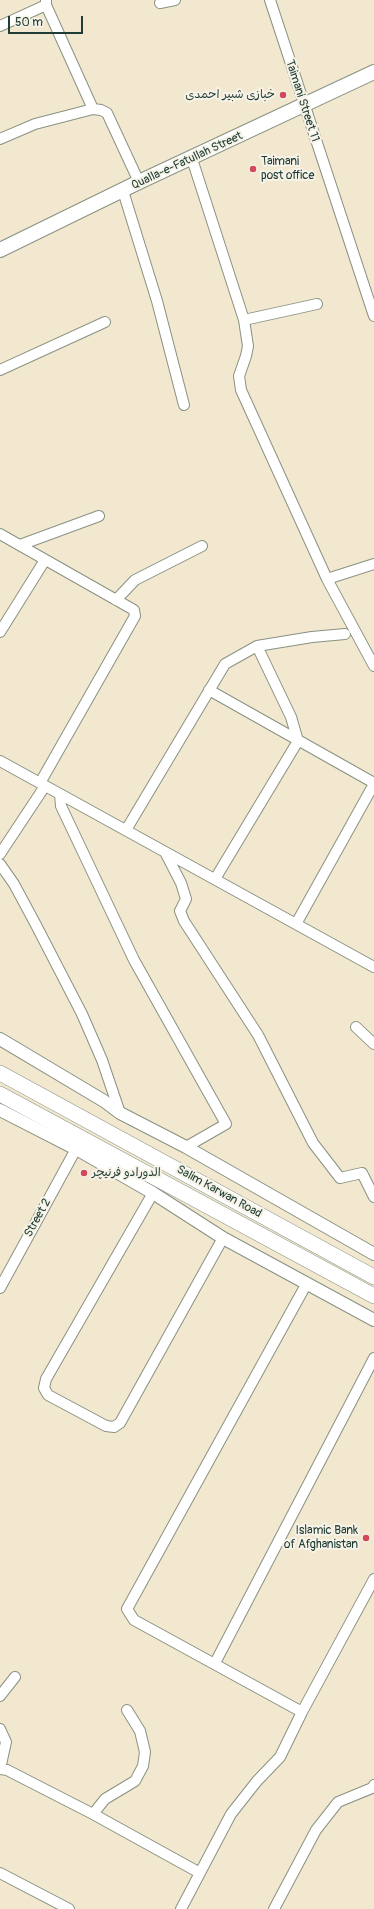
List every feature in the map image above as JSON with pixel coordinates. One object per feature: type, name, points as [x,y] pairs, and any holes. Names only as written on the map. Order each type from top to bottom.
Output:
[{"type":"main road","name":"Qualla-e-Fatullah Street","points":[[0,250],[139,182],[192,159],[374,72]]},
{"type":"main road","name":"Salim Karwan Road","points":[[0,1073],[374,1277]]},
{"type":"main road","name":"Salim Karwan Road","points":[[0,1094],[75,1142],[374,1296]]},
{"type":"main road","points":[[75,1142],[83,1118]]},
{"type":"street","points":[[160,3],[175,0]]},
{"type":"street","name":"Taimani Street 11","points":[[270,0],[303,106],[374,316]]},
{"type":"street","points":[[0,26],[46,2],[94,109]]},
{"type":"street","points":[[0,139],[35,124],[94,109],[107,113],[139,182]]},
{"type":"street","points":[[192,159],[244,320],[248,346],[239,376],[241,390],[327,579],[374,666]]},
{"type":"street","points":[[123,191],[157,302],[184,405]]},
{"type":"street","points":[[244,320],[317,304]]},
{"type":"street","points":[[0,370],[105,322]]},
{"type":"street","points":[[20,545],[100,516]]},
{"type":"street","points":[[0,534],[134,610],[135,616],[43,784],[0,854]]},
{"type":"street","points":[[116,600],[135,580],[202,546]]},
{"type":"street","points":[[0,632],[45,560]]},
{"type":"street","points":[[327,579],[374,564]]},
{"type":"street","points":[[126,830],[225,664],[256,646],[312,637],[344,634]]},
{"type":"street","points":[[215,879],[298,741],[291,717],[256,646]]},
{"type":"street","points":[[209,690],[374,784],[296,924]]},
{"type":"street","points":[[0,761],[374,967]]},
{"type":"street","points":[[60,794],[61,806],[134,960],[226,1124],[186,1147]]},
{"type":"street","points":[[165,852],[186,899],[180,911],[184,921],[258,1035],[313,1143],[340,1178],[362,1173],[374,1197]]},
{"type":"street","points":[[0,864],[14,884],[82,1014],[102,1060],[120,1113]]},
{"type":"street","points":[[356,1027],[374,1044]]},
{"type":"street","points":[[0,1039],[104,1101],[120,1113],[186,1147],[374,1254]]},
{"type":"street","points":[[0,1110],[75,1142],[224,1238],[374,1320]]},
{"type":"street","name":"Street 2","points":[[0,1288],[75,1142]]},
{"type":"street","points":[[153,1193],[46,1379],[44,1388],[48,1395],[106,1426],[114,1427],[120,1423],[224,1238]]},
{"type":"street","points":[[302,1712],[134,1620],[127,1609],[307,1283]]},
{"type":"street","points":[[214,1663],[374,1358]]},
{"type":"street","points":[[181,1909],[231,1814],[257,1781],[280,1757],[302,1712],[374,1579]]},
{"type":"street","points":[[0,1696],[15,1677]]},
{"type":"street","points":[[94,1814],[105,1799],[135,1781],[143,1766],[145,1752],[140,1731],[127,1710]]},
{"type":"street","points":[[0,1729],[6,1742],[0,1769],[7,1770],[94,1814],[200,1872]]},
{"type":"street","points":[[274,1909],[316,1830],[338,1802],[372,1788],[374,1785]]},
{"type":"street","points":[[0,1873],[69,1909]]},
{"type":"place","name":"خبازی شبیر احمدی","points":[[283,95]]},
{"type":"place","name":"Taimani post office","points":[[253,169]]},
{"type":"place","name":"الدورادو فرنیچر","points":[[84,1173]]},
{"type":"place","name":"Islamic Bank of Afghanistan","points":[[366,1538]]}]
